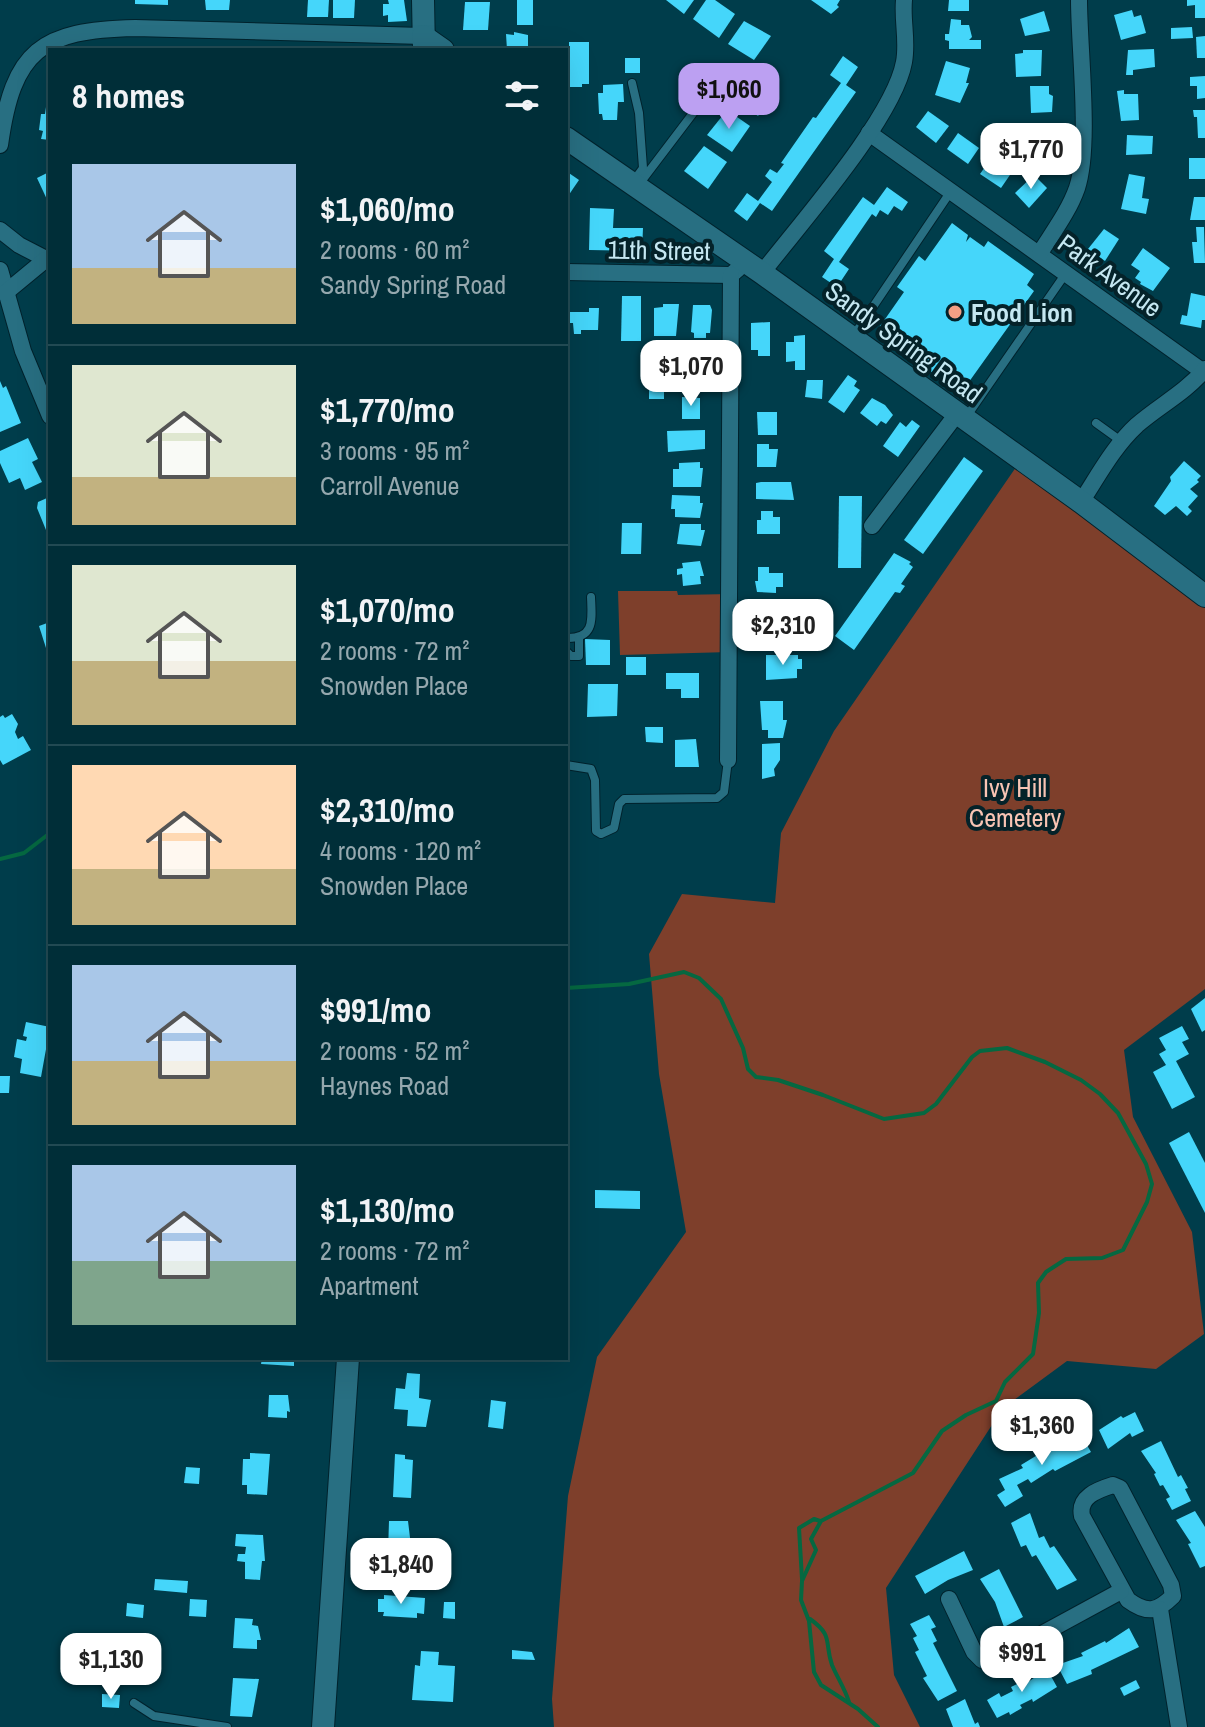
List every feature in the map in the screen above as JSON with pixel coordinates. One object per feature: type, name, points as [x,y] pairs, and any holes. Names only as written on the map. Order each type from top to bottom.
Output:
[{"type":"street","points":[[0,145],[4,113],[14,81],[32,55],[74,33],[119,28],[424,43],[423,0]]},
{"type":"street","points":[[1040,253],[1072,201],[1078,183],[1082,136],[1079,0]]},
{"type":"street","points":[[728,760],[746,270],[869,133],[893,91],[904,62],[899,3]]},
{"type":"street","name":"Park Avenue","points":[[869,133],[1204,371]]},
{"type":"street","name":"Sandy Spring Road","points":[[568,139],[746,270],[851,339],[1081,502],[1205,596]]},
{"type":"street","points":[[0,230],[48,260],[5,293]]},
{"type":"street","points":[[0,270],[23,351],[48,411]]},
{"type":"street","name":"11th Street","points":[[568,272],[746,270]]},
{"type":"street","points":[[1081,502],[1121,442],[1136,426],[1190,386],[1204,371]]},
{"type":"street","points":[[872,526],[960,418]]},
{"type":"street","points":[[323,1727],[348,1360]]},
{"type":"street","points":[[1113,1485],[1120,1488],[1171,1585],[1173,1596],[1160,1609],[1150,1611],[1139,1608],[1121,1591],[1080,1509],[1089,1496],[1113,1485]]},
{"type":"street","points":[[949,1599],[974,1652],[982,1660],[994,1660],[1121,1591]]},
{"type":"street","points":[[1160,1609],[1179,1727]]},
{"type":"lane","points":[[634,185],[719,79]]},
{"type":"lane","points":[[632,83],[639,113],[643,168],[634,185]]},
{"type":"lane","points":[[851,339],[951,191]]},
{"type":"lane","points":[[960,418],[1066,272]]},
{"type":"lane","points":[[1096,423],[1121,442]]},
{"type":"lane","points":[[568,638],[579,639],[586,634],[592,620],[591,597]]},
{"type":"lane","points":[[568,653],[579,656],[579,639]]},
{"type":"lane","points":[[568,765],[591,769],[595,780],[596,831],[601,834],[614,828],[619,804],[624,799],[717,798],[724,792],[728,760]]},
{"type":"lane","points":[[134,1703],[154,1716],[227,1727]]},
{"type":"green space","name":"Ivy Hill Cemetery","points":[[1021,460],[1205,597],[1205,989],[1124,1050],[1133,1117],[1192,1232],[1204,1334],[1156,1369],[1067,1361],[1003,1408],[886,1588],[894,1675],[920,1727],[554,1727],[552,1699],[568,1496],[597,1357],[686,1232],[659,1074],[649,954],[682,894],[775,903],[781,833],[834,731]]},
{"type":"green space","points":[[618,591],[677,591],[678,595],[731,594],[730,652],[620,655]]},
{"type":"building","points":[[135,0],[168,0],[168,5],[135,4]]},
{"type":"building","points":[[205,0],[230,0],[229,10],[206,10]]},
{"type":"building","points":[[308,0],[329,0],[328,17],[307,17]]},
{"type":"building","points":[[333,0],[355,0],[354,18],[333,18]]},
{"type":"building","points":[[388,0],[404,0],[407,21],[388,22],[388,15],[383,16],[383,4],[389,4]]},
{"type":"building","points":[[517,0],[533,0],[533,25],[517,25]]},
{"type":"building","points":[[666,0],[694,0],[684,14]]},
{"type":"building","points":[[706,0],[715,0],[735,14],[719,38],[693,19]]},
{"type":"building","points":[[811,0],[840,0],[839,7],[831,14]]},
{"type":"building","points":[[949,0],[969,0],[969,11],[948,11]]},
{"type":"building","points":[[1187,0],[1205,0],[1205,18],[1195,18],[1195,5],[1187,6]]},
{"type":"building","points":[[465,2],[490,2],[488,30],[463,30]]},
{"type":"building","points":[[1132,10],[1134,17],[1141,15],[1146,33],[1121,40],[1114,15]]},
{"type":"building","points":[[1044,11],[1050,31],[1025,36],[1020,19]]},
{"type":"building","points":[[951,19],[961,20],[961,25],[969,25],[972,37],[969,40],[981,40],[981,49],[949,49],[945,34],[949,34]]},
{"type":"building","points":[[744,21],[771,36],[754,60],[728,44]]},
{"type":"building","points":[[1192,27],[1193,38],[1171,39],[1171,28]]},
{"type":"building","points":[[514,32],[528,35],[528,48],[507,48],[506,34],[514,35]]},
{"type":"building","points":[[1205,36],[1205,58],[1197,58],[1196,37]]},
{"type":"building","points":[[569,42],[589,42],[589,84],[582,84],[582,87],[569,87]]},
{"type":"building","points":[[1154,49],[1155,67],[1133,70],[1133,75],[1126,75],[1128,50]]},
{"type":"building","points":[[1023,50],[1042,50],[1041,76],[1016,77],[1015,54],[1023,53]]},
{"type":"building","points":[[843,56],[858,67],[846,85],[856,92],[772,211],[760,203],[747,221],[734,211],[747,193],[758,201],[772,182],[765,176],[770,169],[777,173],[813,117],[816,118],[841,83],[830,75]]},
{"type":"building","points":[[625,58],[640,58],[640,73],[625,73]]},
{"type":"building","points":[[946,61],[970,68],[966,83],[969,83],[960,103],[935,95]]},
{"type":"building","points":[[755,76],[778,92],[758,116],[734,99]]},
{"type":"building","points":[[1205,76],[1205,98],[1197,99],[1197,86],[1190,86],[1190,77]]},
{"type":"building","points":[[623,84],[624,102],[618,102],[617,120],[603,120],[602,114],[599,114],[598,93],[603,93],[603,85]]},
{"type":"building","points":[[1030,86],[1049,86],[1049,94],[1053,96],[1052,112],[1031,113]]},
{"type":"building","points":[[1124,90],[1124,94],[1138,94],[1139,120],[1121,121],[1117,91]]},
{"type":"building","points":[[48,108],[48,140],[41,139],[43,131],[39,130],[41,114],[45,114]]},
{"type":"building","points":[[727,110],[750,126],[732,152],[707,135]]},
{"type":"building","points":[[1193,110],[1205,110],[1205,138],[1198,138],[1197,117],[1194,117]]},
{"type":"building","points":[[928,111],[949,126],[936,143],[916,127]]},
{"type":"building","points":[[1036,130],[1040,138],[1047,135],[1055,150],[1031,161],[1020,137]]},
{"type":"building","points":[[958,133],[979,148],[968,164],[947,149]]},
{"type":"building","points":[[1127,135],[1153,136],[1152,154],[1126,155]]},
{"type":"building","points":[[704,146],[727,162],[708,189],[684,171]]},
{"type":"building","points":[[992,157],[1012,172],[1001,188],[980,174]]},
{"type":"building","points":[[1189,158],[1205,158],[1205,179],[1189,179]]},
{"type":"building","points":[[568,172],[579,180],[568,196]]},
{"type":"building","points":[[1129,174],[1145,177],[1142,198],[1149,199],[1146,214],[1121,209]]},
{"type":"building","points":[[48,175],[48,202],[37,178]]},
{"type":"building","points":[[1034,175],[1047,188],[1029,208],[1015,193]]},
{"type":"building","points":[[887,187],[908,202],[902,211],[894,206],[888,215],[880,210],[876,217],[872,214],[839,262],[849,269],[837,287],[822,277],[834,259],[824,251],[863,197],[874,205]]},
{"type":"building","points":[[1194,197],[1205,197],[1205,220],[1190,220]]},
{"type":"building","points":[[590,208],[614,209],[613,228],[643,228],[642,251],[589,250]]},
{"type":"building","name":"Food Lion","points":[[952,223],[968,235],[966,242],[970,237],[984,247],[988,241],[1034,274],[1027,285],[1034,291],[961,393],[876,332],[904,292],[897,287],[919,256],[925,261]]},
{"type":"building","points":[[1196,227],[1204,227],[1205,263],[1194,263],[1192,242],[1197,242]]},
{"type":"building","points":[[1104,229],[1119,239],[1105,261],[1088,249]]},
{"type":"building","points":[[1143,248],[1170,268],[1153,291],[1140,284],[1135,278],[1140,271],[1131,265]]},
{"type":"building","points":[[1191,293],[1205,296],[1205,320],[1202,320],[1201,328],[1180,324],[1182,315],[1187,316]]},
{"type":"building","points":[[622,296],[641,296],[641,341],[621,341]]},
{"type":"building","points":[[663,304],[679,304],[676,336],[654,336],[654,308],[663,307]]},
{"type":"building","points":[[693,305],[710,305],[712,310],[710,333],[706,333],[706,338],[694,338],[691,332]]},
{"type":"building","points":[[589,308],[599,308],[598,330],[581,330],[581,334],[574,334],[573,323],[568,323],[568,312],[589,312]]},
{"type":"building","points":[[770,322],[770,356],[758,356],[758,350],[751,350],[751,323]]},
{"type":"building","points":[[805,335],[805,370],[795,370],[795,361],[786,362],[786,342],[794,342],[794,336]]},
{"type":"building","points":[[848,375],[857,381],[854,386],[860,390],[844,413],[828,402]]},
{"type":"building","points":[[807,380],[823,380],[822,399],[805,397]]},
{"type":"building","points":[[0,381],[3,388],[6,386],[21,423],[0,432]]},
{"type":"building","points":[[649,390],[664,390],[664,399],[649,399]]},
{"type":"building","points":[[682,397],[700,398],[700,419],[682,419]]},
{"type":"building","points":[[872,398],[885,405],[893,415],[886,424],[881,421],[877,426],[860,413]]},
{"type":"building","points":[[757,412],[777,412],[777,435],[758,435]]},
{"type":"building","points":[[912,420],[920,426],[898,457],[883,446],[900,422],[906,427]]},
{"type":"building","points":[[705,430],[705,449],[668,452],[667,431]]},
{"type":"building","points":[[28,438],[38,459],[32,462],[42,482],[25,490],[20,478],[9,483],[0,463],[0,451]]},
{"type":"building","points":[[757,444],[769,444],[769,449],[778,449],[776,467],[757,467]]},
{"type":"building","points":[[964,457],[983,471],[923,554],[904,540]]},
{"type":"building","points":[[1184,461],[1201,476],[1190,489],[1198,496],[1188,507],[1192,511],[1187,516],[1176,506],[1165,515],[1154,506],[1171,481],[1170,477]]},
{"type":"building","points":[[700,462],[700,468],[703,468],[701,487],[673,487],[673,469],[679,469],[679,463]]},
{"type":"building","points":[[791,482],[794,500],[756,499],[756,483]]},
{"type":"building","points":[[672,495],[700,496],[700,503],[703,503],[700,518],[675,517],[675,509],[671,509]]},
{"type":"building","points":[[839,496],[862,496],[861,568],[838,568]]},
{"type":"building","points":[[48,500],[48,530],[37,508],[38,502]]},
{"type":"building","points":[[761,511],[773,511],[773,517],[780,517],[780,534],[757,534]]},
{"type":"building","points":[[622,523],[642,523],[641,554],[621,554]]},
{"type":"building","points":[[680,524],[701,524],[701,530],[705,530],[701,546],[677,544]]},
{"type":"building","points":[[894,553],[911,562],[909,564],[913,567],[901,584],[905,586],[900,593],[895,592],[854,650],[835,636]]},
{"type":"building","points":[[700,561],[704,576],[700,576],[701,584],[683,586],[682,574],[677,575],[677,569],[683,568],[682,563]]},
{"type":"building","points":[[758,567],[769,567],[769,573],[783,573],[783,587],[776,587],[776,593],[757,592],[755,581],[758,581]]},
{"type":"building","points":[[758,603],[778,604],[778,608],[784,608],[780,629],[758,628],[758,624],[753,624],[753,613],[758,613]]},
{"type":"building","points":[[48,623],[48,648],[46,648],[39,626]]},
{"type":"building","points":[[585,639],[610,640],[610,665],[586,665]]},
{"type":"building","points":[[766,655],[798,655],[798,659],[802,659],[802,669],[797,669],[797,678],[766,680]]},
{"type":"building","points":[[626,657],[646,657],[646,675],[626,675]]},
{"type":"building","points":[[666,673],[699,673],[699,698],[681,698],[681,689],[666,689]]},
{"type":"building","points":[[588,684],[618,684],[617,716],[587,717]]},
{"type":"building","points":[[760,701],[783,701],[783,720],[787,720],[783,738],[768,738],[768,730],[762,730]]},
{"type":"building","points":[[12,714],[18,724],[15,732],[18,739],[23,736],[31,750],[3,765],[0,760],[0,717]]},
{"type":"building","points":[[645,727],[663,727],[663,743],[646,742]]},
{"type":"building","points":[[696,739],[699,767],[675,767],[675,740]]},
{"type":"building","points":[[780,743],[780,760],[774,769],[775,776],[762,779],[762,744]]},
{"type":"building","points":[[1205,998],[1205,1030],[1202,1032],[1191,1009]]},
{"type":"building","points":[[26,1022],[48,1027],[41,1077],[20,1073],[22,1059],[14,1057],[17,1039],[26,1041],[27,1037],[23,1036]]},
{"type":"building","points":[[1182,1026],[1189,1039],[1182,1042],[1189,1054],[1176,1061],[1195,1097],[1172,1109],[1153,1072],[1166,1065],[1159,1054],[1166,1050],[1159,1038]]},
{"type":"building","points":[[0,1076],[10,1076],[9,1093],[0,1093]]},
{"type":"building","points":[[1189,1132],[1205,1163],[1205,1213],[1169,1143]]},
{"type":"building","points":[[595,1190],[640,1191],[640,1209],[595,1208]]},
{"type":"building","points":[[262,1360],[294,1360],[294,1366],[261,1364]]},
{"type":"building","points":[[407,1373],[420,1374],[419,1398],[431,1400],[426,1427],[407,1426],[408,1410],[394,1409],[396,1388],[405,1389]]},
{"type":"building","points":[[269,1395],[288,1395],[290,1412],[287,1411],[287,1418],[268,1417]]},
{"type":"building","points":[[491,1400],[506,1402],[503,1429],[488,1427]]},
{"type":"building","points":[[1135,1412],[1144,1431],[1132,1437],[1130,1433],[1108,1449],[1099,1430],[1121,1416],[1123,1418]]},
{"type":"building","points":[[1081,1435],[1091,1452],[1031,1483],[1028,1479],[1017,1485],[1023,1496],[1005,1507],[997,1495],[1005,1490],[999,1479],[1023,1468],[1021,1465],[1044,1451],[1046,1454],[1068,1438],[1069,1441]]},
{"type":"building","points":[[1161,1441],[1178,1477],[1181,1475],[1188,1488],[1185,1489],[1191,1501],[1172,1510],[1166,1499],[1170,1497],[1163,1485],[1160,1486],[1156,1473],[1141,1451]]},
{"type":"building","points":[[250,1453],[270,1454],[267,1495],[247,1494],[247,1485],[242,1485],[243,1459],[250,1459]]},
{"type":"building","points":[[395,1454],[413,1460],[411,1498],[393,1497]]},
{"type":"building","points":[[186,1467],[200,1468],[199,1484],[184,1483]]},
{"type":"building","points":[[1195,1511],[1205,1527],[1205,1566],[1200,1568],[1188,1544],[1191,1543],[1176,1520]]},
{"type":"building","points":[[1030,1513],[1039,1538],[1044,1536],[1050,1548],[1054,1546],[1077,1580],[1057,1590],[1036,1555],[1032,1557],[1026,1545],[1021,1547],[1011,1523]]},
{"type":"building","points":[[389,1521],[408,1521],[411,1546],[407,1546],[407,1552],[388,1552]]},
{"type":"building","points":[[236,1534],[263,1535],[265,1561],[262,1561],[260,1580],[245,1579],[245,1562],[237,1561],[238,1554],[245,1554],[246,1547],[235,1546]]},
{"type":"building","points":[[964,1551],[973,1570],[925,1594],[915,1576]]},
{"type":"building","points":[[999,1569],[1023,1617],[1004,1627],[995,1602],[980,1579]]},
{"type":"building","points":[[155,1579],[188,1581],[187,1593],[154,1590]]},
{"type":"building","points":[[384,1595],[425,1598],[424,1614],[417,1613],[417,1618],[383,1616],[384,1612],[378,1612],[378,1599],[384,1599]]},
{"type":"building","points":[[190,1599],[207,1600],[206,1617],[189,1616]]},
{"type":"building","points":[[444,1602],[455,1602],[455,1619],[443,1618]]},
{"type":"building","points":[[127,1603],[144,1605],[143,1618],[126,1616]]},
{"type":"building","points":[[929,1615],[936,1627],[931,1629],[937,1641],[933,1643],[957,1691],[938,1701],[923,1678],[927,1676],[915,1652],[919,1650],[913,1638],[917,1636],[910,1624]]},
{"type":"building","points":[[235,1618],[253,1619],[252,1625],[258,1626],[261,1640],[257,1640],[257,1649],[233,1648]]},
{"type":"building","points":[[1129,1628],[1139,1647],[1091,1670],[1092,1674],[1067,1684],[1057,1665],[1083,1656],[1081,1653],[1106,1643]]},
{"type":"building","points":[[512,1650],[532,1652],[535,1660],[512,1659]]},
{"type":"building","points":[[421,1651],[439,1652],[438,1665],[455,1666],[453,1702],[412,1700],[415,1665],[420,1666]]},
{"type":"building","points":[[111,1660],[140,1661],[139,1683],[110,1682]]},
{"type":"building","points":[[1047,1669],[1057,1687],[1033,1702],[1032,1699],[1020,1705],[1022,1708],[1010,1715],[1009,1712],[997,1718],[987,1700],[999,1693],[1001,1697],[1013,1691],[1011,1687],[1023,1681],[1025,1684]]},
{"type":"building","points":[[233,1678],[259,1679],[252,1717],[230,1716]]},
{"type":"building","points":[[1136,1680],[1140,1688],[1124,1696],[1120,1688]]},
{"type":"building","points":[[102,1694],[120,1695],[119,1708],[102,1707]]},
{"type":"building","points":[[965,1699],[975,1724],[978,1722],[980,1727],[953,1727],[946,1709]]},
{"type":"waterway","points":[[0,859],[24,853],[48,835]]},
{"type":"waterway","points":[[568,988],[629,984],[684,972],[699,978],[721,999],[743,1048],[748,1069],[756,1077],[778,1080],[884,1119],[924,1113],[936,1104],[972,1057],[980,1051],[1007,1048],[1045,1062],[1081,1080],[1100,1094],[1118,1113],[1146,1164],[1152,1184],[1147,1202],[1123,1250],[1102,1258],[1066,1259],[1046,1272],[1038,1283],[1039,1313],[1033,1354],[1005,1382],[996,1401],[942,1431],[913,1473],[821,1521],[811,1539],[816,1550],[802,1581],[801,1600],[809,1621],[814,1672],[821,1685],[858,1709],[878,1727]]},
{"type":"waterway","points":[[802,1579],[799,1528],[814,1519],[820,1521]]},
{"type":"waterway","points":[[810,1619],[825,1635],[832,1665],[849,1702]]},
{"type":"place","name":"Food Lion","points":[[955,312]]}]
